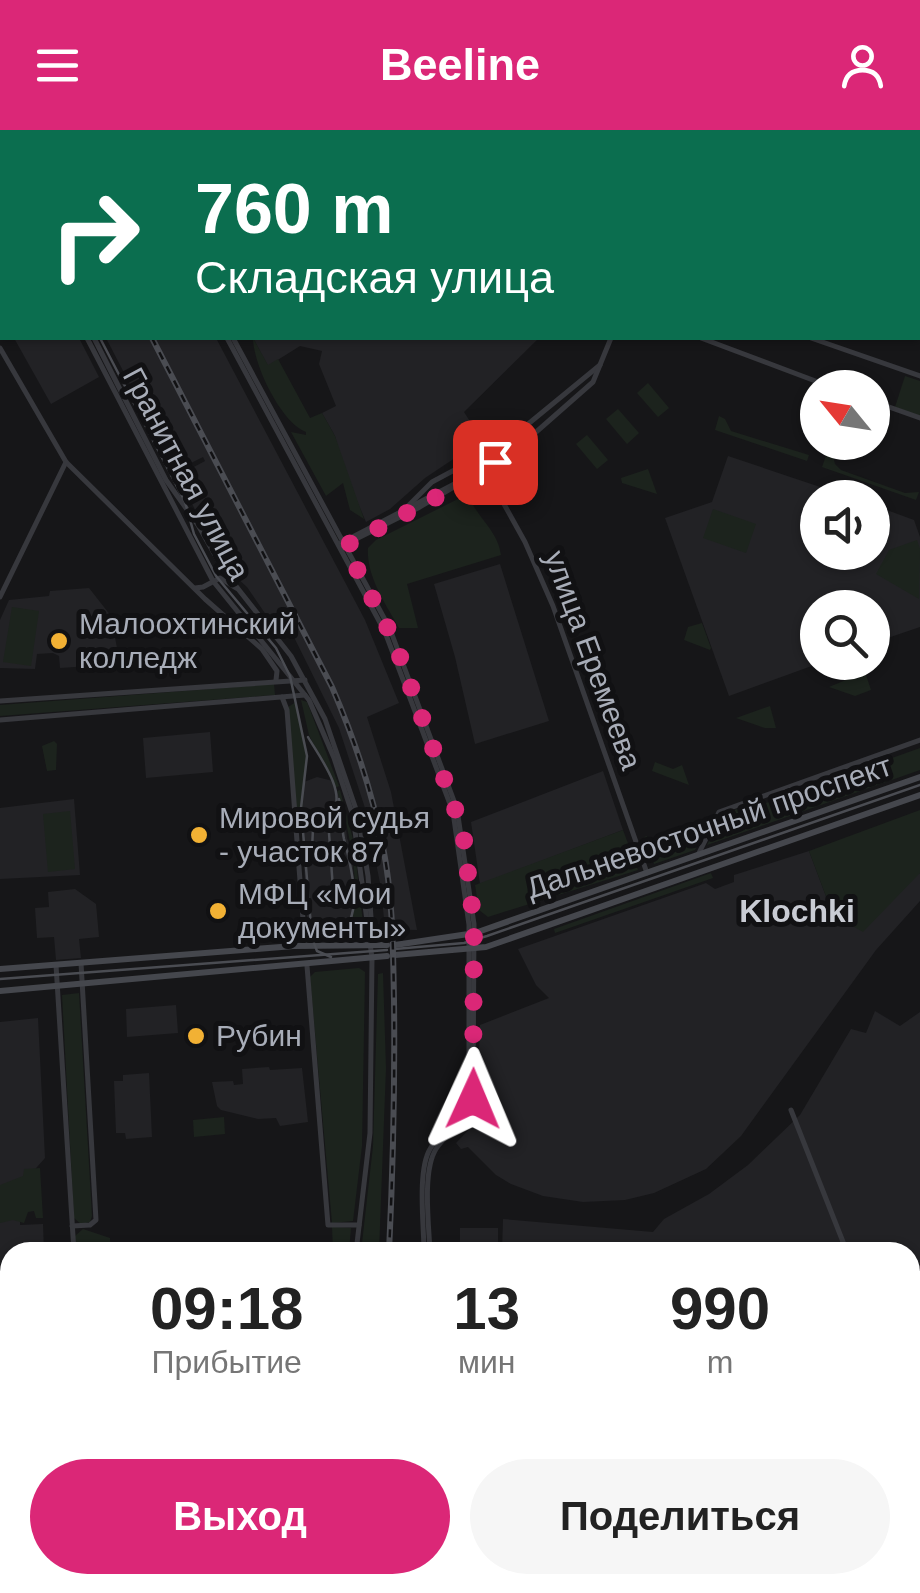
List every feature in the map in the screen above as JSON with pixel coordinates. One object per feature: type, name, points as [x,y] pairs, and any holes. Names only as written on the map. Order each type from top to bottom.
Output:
[{"type":"main road","name":"Дальневосточный проспект","points":[[0,969],[305,946],[393,945],[472,934],[920,777]]},
{"type":"main road","points":[[874,794],[878,809]]},
{"type":"main road","name":"Дальневосточный проспект","points":[[0,991],[472,951],[920,795]]},
{"type":"street","name":"Гранитная улица","points":[[92,340],[212,581],[305,695],[320,720],[353,816],[372,958],[370,1132],[357,1242]]},
{"type":"street","name":"Гранитная улица","points":[[92,340],[166,480],[237,588],[278,639],[325,718],[358,815],[368,876],[370,944]]},
{"type":"street","points":[[231,340],[394,640],[457,809],[465,845],[472,934],[468,1098],[459,1119],[436,1140],[426,1159],[427,1242]]},
{"type":"street","points":[[342,544],[510,454],[587,390],[610,340]]},
{"type":"street","points":[[706,340],[800,375]]},
{"type":"street","points":[[817,340],[920,376]]},
{"type":"street","name":"Гранитная улица","points":[[0,348],[66,462],[195,588],[264,647],[278,671],[276,680]]},
{"type":"street","points":[[404,510],[432,482],[505,443],[602,363]]},
{"type":"street","points":[[890,407],[920,418]]},
{"type":"street","points":[[0,598],[66,462]]},
{"type":"street","points":[[342,544],[476,476],[484,468]]},
{"type":"street","name":"улица Еремеева","points":[[484,468],[525,542],[554,606],[647,874]]},
{"type":"street","points":[[195,588],[224,579],[237,588]]},
{"type":"street","points":[[0,700],[305,680]]},
{"type":"street","points":[[285,697],[305,680]]},
{"type":"street","points":[[0,720],[305,695]]},
{"type":"street","points":[[285,697],[305,946]]},
{"type":"street","points":[[697,856],[718,812],[920,740]]},
{"type":"street","points":[[72,1226],[90,1225],[96,1220],[81,963]]},
{"type":"street","points":[[56,965],[73,1242]]},
{"type":"street","points":[[307,966],[328,1226],[359,1225]]},
{"type":"street","points":[[791,1110],[843,1242]]},
{"type":"shaded area","points":[[15,340],[80,340],[99,377],[51,404]]},
{"type":"shaded area","points":[[107,340],[217,340],[365,620],[399,703],[367,717],[391,792],[417,930],[385,929],[365,808],[339,728],[285,619],[271,622],[247,587],[227,569],[177,476],[205,461],[203,457],[175,471]]},
{"type":"shaded area","points":[[253,340],[268,365],[278,359],[310,418],[322,413],[335,436],[364,519],[350,510],[343,483],[326,496],[291,432],[306,432],[278,405]]},
{"type":"shaded area","points":[[254,340],[537,340],[464,412],[482,440],[425,478],[390,509],[366,522],[346,476],[335,436],[322,413],[336,406],[319,364],[322,351],[300,346],[268,366]]},
{"type":"shaded area","points":[[905,376],[920,381],[920,416],[895,407]]},
{"type":"shaded area","points":[[648,383],[669,408],[658,417],[637,393]]},
{"type":"shaded area","points":[[618,409],[639,433],[627,444],[606,419]]},
{"type":"shaded area","points":[[719,416],[731,431],[800,452],[800,459],[715,430]]},
{"type":"shaded area","points":[[587,435],[608,460],[597,469],[576,444]]},
{"type":"shaded area","points":[[728,456],[800,480],[800,570],[890,570],[890,511],[914,520],[920,537],[920,627],[890,637],[890,590],[800,590],[800,670],[729,696],[665,518],[712,502]]},
{"type":"shaded area","points":[[824,460],[834,460],[841,470],[869,480],[859,480],[822,467]]},
{"type":"shaded area","points":[[648,469],[657,494],[622,483],[621,478]]},
{"type":"shaded area","points":[[890,488],[905,493],[919,492],[916,500]]},
{"type":"shaded area","points":[[468,494],[496,538],[501,555],[407,584],[418,628],[399,628],[374,579],[368,548],[376,540]]},
{"type":"shaded area","points":[[713,509],[756,524],[746,553],[703,538]]},
{"type":"shaded area","points":[[917,540],[919,599],[876,574],[878,570],[890,570],[890,550]]},
{"type":"shaded area","points":[[500,564],[549,721],[475,744],[434,584]]},
{"type":"shaded area","name":"Малоохтинский колледж","points":[[89,588],[111,616],[120,664],[60,668],[59,656],[53,653],[37,654],[35,669],[0,668],[0,620],[9,600]]},
{"type":"shaded area","points":[[12,607],[39,611],[31,666],[3,662]]},
{"type":"shaded area","points":[[702,623],[710,650],[684,640],[688,627]]},
{"type":"shaded area","points":[[846,680],[868,680],[871,690],[855,696],[829,687]]},
{"type":"shaded area","points":[[274,684],[275,695],[0,716],[0,705]]},
{"type":"shaded area","points":[[301,700],[307,702],[339,786],[335,788],[309,735]]},
{"type":"shaded area","points":[[296,702],[306,756],[302,818],[297,818],[288,707]]},
{"type":"shaded area","points":[[770,706],[776,728],[736,718]]},
{"type":"shaded area","points":[[210,732],[213,772],[146,778],[143,738]]},
{"type":"shaded area","points":[[54,741],[56,770],[47,771],[42,746]]},
{"type":"shaded area","points":[[920,748],[920,770],[707,845],[723,814],[763,800],[766,803],[822,783],[823,778],[846,770],[850,773]]},
{"type":"shaded area","points":[[655,762],[673,769],[682,765],[689,785],[652,771]]},
{"type":"shaded area","points":[[603,771],[623,830],[480,884],[471,822]]},
{"type":"shaded area","points":[[317,777],[333,781],[344,808],[352,851],[356,910],[352,923],[334,937],[308,933],[300,800],[304,782]]},
{"type":"shaded area","points":[[340,790],[354,843],[364,932],[319,939],[318,934],[337,936],[349,925],[354,906],[352,854],[337,791]]},
{"type":"shaded area","points":[[74,799],[80,875],[0,879],[0,808]]},
{"type":"shaded area","points":[[920,810],[920,873],[863,932],[833,915],[809,851]]},
{"type":"shaded area","points":[[70,811],[75,869],[48,872],[43,814]]},
{"type":"shaded area","points":[[708,819],[705,833],[649,853],[644,837],[650,844],[701,826],[701,821]]},
{"type":"shaded area","points":[[623,830],[638,870],[488,917],[479,910],[475,885]]},
{"type":"shaded area","points":[[702,838],[695,850],[654,864],[651,856]]},
{"type":"shaded area","points":[[809,851],[833,915],[920,873],[920,901],[876,950],[741,1136],[706,1169],[654,1193],[625,1200],[583,1202],[543,1196],[511,1184],[468,1147],[461,1149],[456,1143],[477,1121],[480,1025],[549,998],[536,985],[518,949],[706,883],[715,889],[734,882],[734,875]]},
{"type":"shaded area","points":[[711,873],[713,878],[555,933],[554,929]]},
{"type":"shaded area","points":[[75,889],[96,904],[99,937],[79,939],[81,958],[56,960],[54,937],[37,938],[35,908],[49,907],[48,892]]},
{"type":"shaded area","points":[[359,968],[365,972],[362,1146],[353,1221],[332,1223],[310,977],[315,972]]},
{"type":"shaded area","points":[[383,973],[386,1068],[379,1242],[362,1242],[373,1146],[378,974]]},
{"type":"shaded area","points":[[79,993],[92,1216],[90,1222],[81,1224],[74,1218],[62,995]]},
{"type":"shaded area","points":[[176,1005],[178,1033],[127,1037],[126,1009]]},
{"type":"shaded area","points":[[875,1011],[900,1026],[920,1012],[920,1242],[502,1242],[503,1219],[653,1232],[664,1219],[709,1194],[748,1165],[800,1115],[851,1029],[866,1033]]},
{"type":"shaded area","points":[[38,1018],[45,1158],[21,1185],[20,1225],[43,1224],[44,1242],[0,1242],[0,1022]]},
{"type":"shaded area","points":[[302,1068],[308,1122],[280,1126],[276,1118],[258,1119],[217,1106],[212,1082],[243,1084],[242,1069]]},
{"type":"shaded area","points":[[149,1073],[152,1137],[126,1139],[125,1133],[116,1133],[114,1081],[123,1081],[123,1075]]},
{"type":"shaded area","points":[[224,1117],[225,1134],[194,1137],[193,1120]]},
{"type":"shaded area","points":[[40,1168],[43,1218],[36,1218],[34,1211],[28,1212],[24,1223],[0,1223],[0,1185],[23,1176],[24,1169]]},
{"type":"shaded area","points":[[332,1227],[351,1228],[350,1242],[333,1242]]},
{"type":"shaded area","points":[[460,1228],[498,1228],[498,1242],[460,1242]]},
{"type":"shaded area","points":[[83,1229],[110,1238],[110,1242],[75,1242],[75,1236]]},
{"type":"tram line","points":[[101,340],[185,502],[194,534],[216,576],[276,648],[290,676],[307,756],[301,808],[312,938],[317,951],[331,957]]},
{"type":"tram line","points":[[308,737],[330,774],[336,795],[332,813],[313,829],[312,849]]},
{"type":"tram line","points":[[395,949],[464,943],[487,936],[920,785]]},
{"type":"tram line","points":[[310,921],[320,933],[334,936],[344,929],[354,907],[339,799]]},
{"type":"tram line","points":[[333,815],[329,833],[333,889],[346,904]]},
{"type":"tram line","points":[[0,979],[387,950]]},
{"type":"railway","points":[[153,340],[332,687],[373,806],[386,866],[393,942],[389,1242]]},
{"type":"place","name":"Малоохтинский колледж","points":[[59,641]]},
{"type":"place","name":"Мировой судья - участок 87","points":[[199,835]]},
{"type":"place","name":"МФЦ «Мои документы»","points":[[218,911]]},
{"type":"place","name":"Рубин","points":[[196,1036]]},
{"type":"district","name":"Klochki","points":[[797,911]]},
{"type":"route","points":[[473,1099],[474,924],[463,831],[390,630],[345,546],[495,462]]}]
